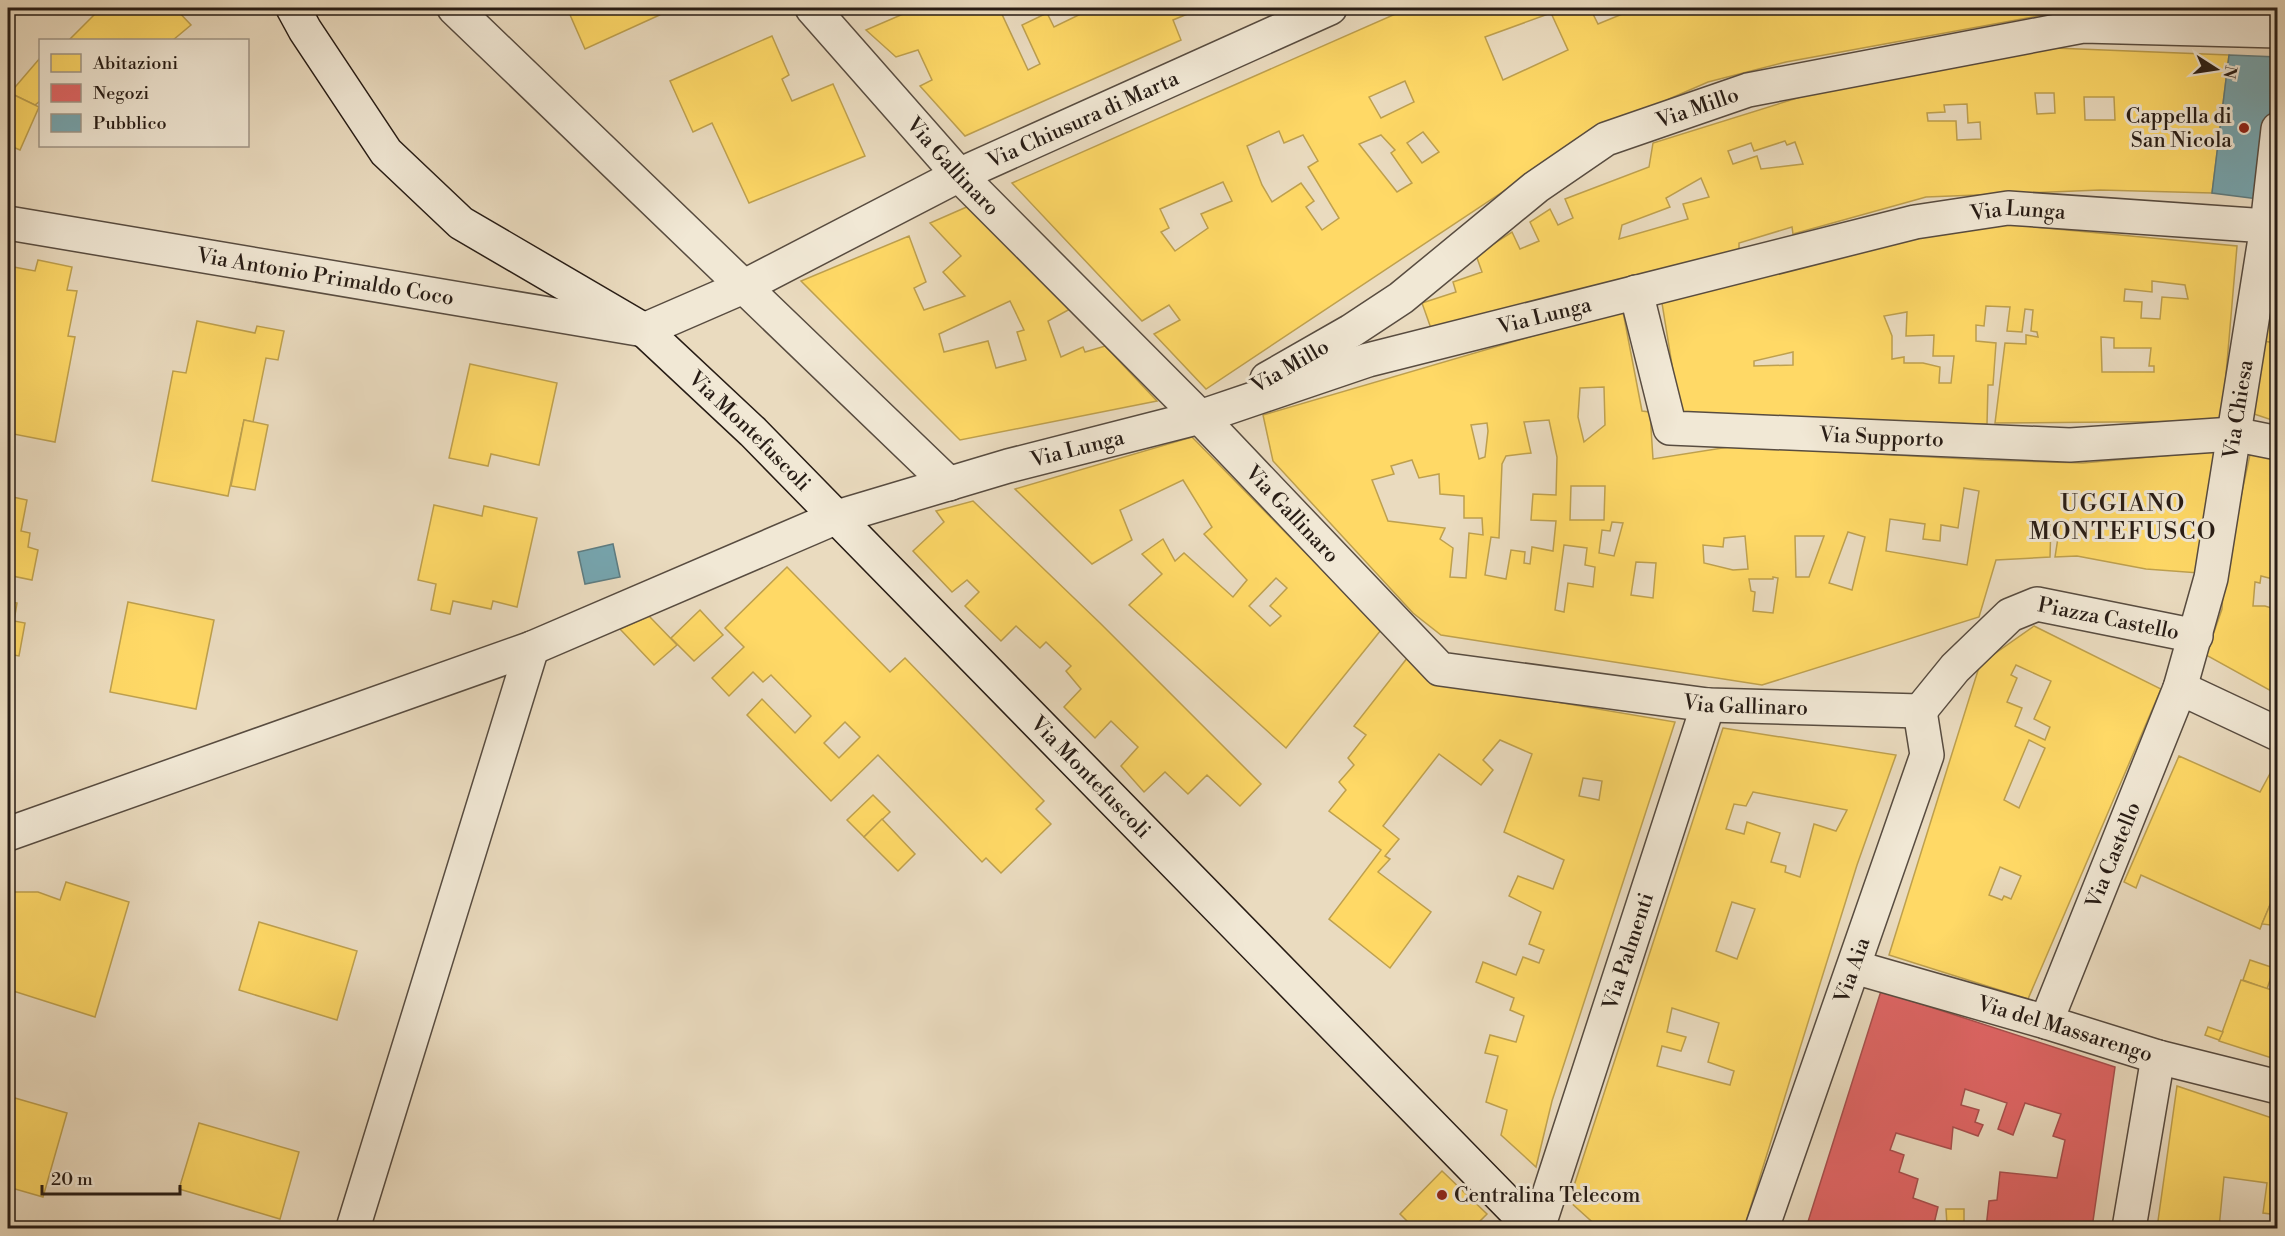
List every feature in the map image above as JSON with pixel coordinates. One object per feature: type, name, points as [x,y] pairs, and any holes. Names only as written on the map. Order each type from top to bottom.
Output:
[{"type":"street","name":"Via Montefuscoli","points":[[294,8],[386,152],[461,223],[644,330],[753,432],[1532,1228]]},
{"type":"street","points":[[454,8],[949,484]]},
{"type":"street","name":"Via Gallinaro","points":[[812,8],[959,175],[1200,417],[1440,669],[1708,705],[1920,711]]},
{"type":"street","name":"Via Chiusura di Marta","points":[[644,330],[743,287],[959,175],[1330,8]]},
{"type":"street","name":"Via Millo","points":[[1200,417],[1351,331],[1401,298],[1536,187],[1606,139],[1748,90],[2083,26],[2277,31]]},
{"type":"street","name":"Via Chiesa","points":[[2180,688],[2211,578],[2271,209],[2277,129]]},
{"type":"street","name":"Via Lunga","points":[[8,834],[532,648],[837,517],[1008,466],[1200,417],[1368,360],[1915,222],[2008,208],[2271,209]]},
{"type":"street","name":"Via Antonio Primaldo Coco","points":[[8,223],[644,330]]},
{"type":"street","name":"Via Supporto","points":[[1635,292],[1670,428],[2070,445],[2233,434]]},
{"type":"street","points":[[2233,434],[2277,444]]},
{"type":"street","name":"Piazza Castello","points":[[1920,711],[1955,669],[2010,615],[2037,604],[2196,636]]},
{"type":"street","points":[[353,1228],[532,648]]},
{"type":"street","points":[[2180,688],[2277,734]]},
{"type":"street","name":"Via Castello","points":[[2046,1022],[2180,688]]},
{"type":"street","name":"Via Palmenti","points":[[1538,1228],[1708,705]]},
{"type":"street","name":"Via Aia","points":[[1762,1228],[1927,755],[1920,711]]},
{"type":"street","name":"Via del Massarengo","points":[[1854,967],[2158,1057],[2277,1087]]},
{"type":"street","points":[[2129,1228],[2158,1057]]},
{"type":"building: Abitazioni","points":[[101,8],[175,8],[191,25],[174,39],[70,39]]},
{"type":"building: Abitazioni","points":[[567,8],[675,8],[585,49]]},
{"type":"building: Abitazioni","points":[[917,8],[999,8],[1028,70],[1040,64],[1022,25],[1047,13],[1054,27],[1093,8],[1202,8],[1173,20],[1181,40],[965,136],[920,86],[932,80],[918,50],[896,57],[866,30]]},
{"type":"building: Abitazioni","points":[[1409,8],[1590,8],[1598,24],[1637,8],[2098,8],[2098,13],[2043,15],[1786,62],[1708,82],[1669,99],[1555,157],[1206,389],[1154,334],[1180,320],[1169,305],[1142,321],[1012,183]],"holes":[[[1551,13],[1568,50],[1503,80],[1485,37]],[[1405,81],[1414,102],[1381,118],[1369,97]],[[1279,131],[1284,143],[1303,135],[1318,161],[1308,167],[1339,218],[1322,230],[1306,207],[1314,201],[1301,183],[1272,202],[1262,185],[1247,146]],[[1423,132],[1439,152],[1422,163],[1407,143]],[[1381,135],[1395,150],[1391,153],[1412,183],[1397,192],[1359,144]],[[1223,182],[1232,201],[1201,214],[1208,228],[1175,251],[1161,232],[1169,228],[1160,209]]]},
{"type":"building: Abitazioni","points":[[2195,8],[2273,8],[2272,14]]},
{"type":"building: Abitazioni","points":[[772,36],[789,75],[782,79],[792,101],[833,84],[865,156],[749,203],[712,123],[693,132],[670,81]]},
{"type":"building: Abitazioni","points":[[2054,48],[2229,55],[2212,193],[2100,190],[1926,197],[1793,234],[1792,227],[1739,243],[1739,250],[1634,276],[1433,334],[1422,303],[1456,292],[1453,282],[1482,272],[1476,255],[1512,232],[1520,249],[1539,241],[1530,222],[1550,209],[1558,225],[1573,218],[1565,199],[1649,167],[1653,143],[1807,95]],"holes":[[[2035,93],[2054,93],[2055,113],[2037,114]],[[2084,97],[2114,97],[2115,120],[2085,120]],[[1967,104],[1968,123],[1980,122],[1981,139],[1957,140],[1956,121],[1928,121],[1927,113],[1945,112],[1944,105]],[[1785,141],[1787,145],[1795,142],[1803,164],[1761,169],[1757,156],[1733,164],[1728,151],[1751,143],[1754,151]],[[1701,178],[1709,197],[1683,204],[1688,219],[1619,239],[1622,225],[1670,207],[1666,198]]]},
{"type":"building: Abitazioni","points":[[39,59],[39,102],[35,105],[10,93]]},
{"type":"building: Abitazioni","points":[[8,92],[39,107],[20,150],[8,145]]},
{"type":"building: Abitazioni","points":[[969,206],[1070,309],[1048,321],[1061,357],[1083,347],[1085,352],[1105,346],[1157,401],[960,440],[801,281],[909,236],[926,282],[914,288],[924,310],[965,296],[943,272],[961,256],[930,223]],"holes":[[[1010,301],[1024,330],[1017,332],[1026,360],[996,368],[988,341],[944,352],[939,334]]]},
{"type":"building: Abitazioni","points":[[2004,224],[2237,246],[2222,421],[1995,423],[2005,343],[2026,344],[2026,335],[2038,337],[2037,332],[2031,331],[2033,310],[2025,309],[2022,332],[2007,331],[2010,307],[1986,306],[1984,326],[1976,325],[1976,341],[1996,343],[1993,385],[1988,385],[1987,424],[1759,421],[1680,414],[1662,303],[1848,255],[1914,235]],"holes":[[[2152,281],[2185,285],[2188,299],[2162,297],[2160,319],[2141,318],[2142,302],[2124,301],[2125,289],[2152,292]],[[1907,312],[1906,336],[1934,335],[1933,356],[1954,356],[1951,383],[1939,383],[1940,367],[1923,363],[1904,363],[1904,357],[1892,359],[1892,336],[1884,316]],[[2101,337],[2114,338],[2114,348],[2151,348],[2149,366],[2154,366],[2154,372],[2102,372]],[[1793,352],[1793,365],[1754,366],[1754,361]]]},
{"type":"building: Abitazioni","points":[[2278,257],[2278,320],[2265,317]]},
{"type":"building: Abitazioni","points":[[38,260],[72,267],[67,290],[77,291],[68,336],[75,337],[55,442],[8,433],[8,266],[35,271]]},
{"type":"building: Abitazioni","points":[[1623,312],[1642,411],[1650,412],[1653,459],[1735,446],[1984,460],[2083,463],[2218,451],[2199,573],[2146,569],[2077,556],[2055,557],[2060,525],[2051,523],[2050,557],[1996,560],[1979,617],[1762,685],[1441,635],[1413,613],[1273,461],[1263,415],[1560,328]],"holes":[[[1604,387],[1605,425],[1584,442],[1578,417],[1580,388]],[[1549,420],[1557,457],[1556,495],[1533,494],[1531,520],[1556,521],[1553,551],[1532,547],[1530,564],[1524,563],[1525,552],[1511,550],[1506,579],[1485,575],[1491,537],[1499,538],[1502,464],[1506,456],[1531,453],[1524,422]],[[1487,423],[1485,457],[1479,459],[1471,425]],[[1412,460],[1419,478],[1439,474],[1440,494],[1464,496],[1464,518],[1482,518],[1483,535],[1469,533],[1466,578],[1450,577],[1453,548],[1440,539],[1445,528],[1388,521],[1372,480],[1394,474],[1391,466]],[[1571,486],[1605,486],[1604,520],[1570,520]],[[1964,488],[1979,491],[1967,565],[1886,551],[1890,519],[1925,524],[1923,539],[1940,541],[1941,525],[1958,528]],[[1612,522],[1623,523],[1614,556],[1599,553],[1602,530],[1610,531]],[[1848,532],[1865,537],[1852,590],[1829,583]],[[1745,536],[1748,569],[1733,570],[1704,563],[1703,545],[1723,547],[1724,538]],[[1795,536],[1824,536],[1809,577],[1796,577]],[[1564,545],[1587,548],[1585,565],[1595,567],[1593,587],[1568,583],[1564,612],[1555,610]],[[1636,562],[1656,563],[1653,598],[1631,595]],[[1778,578],[1773,613],[1753,611],[1755,592],[1751,591],[1749,579]]]},
{"type":"building: Abitazioni","points":[[2265,317],[2278,320],[2277,344],[2260,340]]},
{"type":"building: Abitazioni","points":[[197,321],[255,333],[257,326],[284,331],[278,360],[266,358],[253,422],[244,420],[228,496],[152,481],[173,371],[186,373]]},
{"type":"building: Abitazioni","points":[[2260,340],[2277,344],[2278,342],[2278,422],[2245,411]]},
{"type":"building: Abitazioni","points":[[470,364],[557,383],[539,465],[491,454],[488,466],[449,458]]},
{"type":"building: Abitazioni","points":[[244,420],[268,425],[255,490],[231,486]]},
{"type":"building: Abitazioni","points":[[1192,437],[1381,630],[1286,748],[1129,605],[1162,574],[1142,554],[1163,539],[1175,561],[1184,553],[1233,597],[1247,580],[1204,534],[1212,527],[1183,480],[1120,510],[1132,540],[1092,564],[1015,489]],"holes":[[[1276,578],[1287,588],[1270,606],[1281,616],[1270,626],[1249,606]]]},
{"type":"building: Abitazioni","points":[[2251,450],[2278,457],[2278,585],[2272,583],[2273,579],[2261,576],[2260,583],[2255,582],[2253,606],[2265,606],[2278,610],[2278,698],[2273,697],[2275,693],[2206,655],[2222,609],[2224,575]]},
{"type":"building: Abitazioni","points":[[8,496],[27,500],[21,531],[30,533],[28,547],[38,550],[32,580],[12,576],[8,601]]},
{"type":"building: Abitazioni","points":[[973,501],[1100,623],[1261,784],[1240,806],[1207,775],[1188,794],[1165,772],[1144,792],[1121,766],[1138,747],[1111,721],[1095,738],[1064,707],[1081,689],[1066,671],[1071,666],[1046,642],[1040,648],[1016,626],[1001,641],[965,606],[979,592],[967,580],[952,592],[913,551],[944,522],[936,511]]},
{"type":"building: Abitazioni","points":[[434,505],[482,516],[484,506],[537,518],[517,607],[493,601],[491,609],[453,601],[450,614],[431,610],[436,584],[418,580]]},
{"type":"building: Abitazioni","points":[[787,567],[890,672],[905,658],[1044,801],[1036,809],[1051,824],[1001,873],[986,858],[982,862],[878,755],[831,801],[747,715],[762,699],[795,733],[811,716],[771,675],[763,682],[753,672],[729,696],[712,678],[744,647],[725,628]],"holes":[[[845,722],[860,737],[839,758],[824,743]]]},
{"type":"building: Abitazioni","points":[[8,601],[17,603],[14,621],[25,623],[19,656],[8,654]]},
{"type":"building: Abitazioni","points":[[128,602],[214,620],[196,709],[110,692]]},
{"type":"building: Abitazioni","points":[[700,610],[723,635],[694,661],[671,638]]},
{"type":"building: Abitazioni","points":[[649,616],[677,645],[654,665],[620,629]]},
{"type":"building: Abitazioni","points":[[2034,626],[2161,689],[2028,999],[1889,955],[1980,664]],"holes":[[[2016,665],[2051,681],[2034,719],[2050,727],[2045,740],[2015,726],[2022,708],[2007,702],[2017,678],[2011,675]],[[2029,740],[2045,748],[2019,808],[2004,800]],[[2000,867],[2021,876],[2011,899],[2004,896],[2002,900],[1989,895]]]},
{"type":"building: Abitazioni","points":[[1408,657],[1480,689],[1675,722],[1552,1101],[1536,1167],[1501,1135],[1507,1110],[1486,1102],[1498,1056],[1485,1053],[1490,1035],[1516,1042],[1524,1016],[1510,1010],[1514,998],[1476,982],[1483,962],[1516,975],[1523,957],[1539,963],[1544,950],[1529,944],[1541,912],[1509,896],[1518,876],[1553,889],[1564,860],[1504,832],[1532,754],[1500,740],[1483,760],[1493,770],[1481,785],[1439,754],[1383,826],[1399,839],[1385,856],[1390,859],[1378,872],[1431,912],[1390,968],[1329,919],[1381,850],[1329,811],[1346,790],[1339,782],[1354,765],[1348,758],[1366,735],[1354,726]],"holes":[[[1583,778],[1602,781],[1599,800],[1579,796]]]},
{"type":"building: Abitazioni","points":[[1723,728],[1896,755],[1857,865],[1744,1228],[1599,1228],[1569,1201]],"holes":[[[1753,792],[1847,810],[1836,831],[1814,824],[1800,877],[1785,872],[1786,866],[1771,862],[1780,833],[1747,822],[1744,834],[1726,829],[1734,804],[1746,806]],[[1732,902],[1755,909],[1737,959],[1716,951]],[[1672,1008],[1719,1023],[1708,1062],[1734,1071],[1730,1085],[1657,1066],[1662,1046],[1681,1051],[1686,1037],[1667,1032]]]},
{"type":"building: Abitazioni","points":[[2179,756],[2260,792],[2278,759],[2278,896],[2274,895],[2260,929],[2141,875],[2136,888],[2124,882]]},
{"type":"building: Abitazioni","points":[[873,795],[890,812],[864,837],[847,820]]},
{"type":"building: Abitazioni","points":[[882,819],[915,854],[898,871],[864,837]]},
{"type":"building: Abitazioni","points":[[66,882],[129,902],[95,1017],[10,990],[13,973],[8,973],[8,892],[38,892],[60,900]]},
{"type":"building: Abitazioni","points":[[2270,905],[2278,906],[2278,926],[2262,924]]},
{"type":"building: Abitazioni","points":[[259,922],[357,951],[337,1020],[239,990]]},
{"type":"building: Abitazioni","points":[[2250,960],[2274,968],[2267,989],[2243,980]]},
{"type":"building: Abitazioni","points":[[2241,980],[2278,992],[2278,1060],[2219,1041]]},
{"type":"building: Abitazioni","points":[[2208,1027],[2223,1032],[2219,1040],[2205,1035]]},
{"type":"building: Abitazioni","points":[[2177,1086],[2278,1120],[2278,1215],[2263,1213],[2267,1183],[2224,1177],[2219,1228],[2157,1228]]},
{"type":"building: Abitazioni","points":[[8,1096],[67,1113],[43,1197],[8,1187]]},
{"type":"building: Abitazioni","points":[[199,1123],[299,1152],[280,1219],[179,1189]]},
{"type":"building: Abitazioni","name":"Centralina Telecom","points":[[1442,1171],[1487,1214],[1473,1228],[1414,1228],[1400,1214]]},
{"type":"building: Abitazioni","points":[[1946,1209],[1964,1209],[1964,1225],[1947,1225]]},
{"type":"building: Negozi","points":[[1881,991],[2115,1067],[2092,1228],[1986,1228],[1989,1201],[1997,1200],[2000,1172],[2057,1178],[2065,1140],[2053,1136],[2061,1114],[2025,1103],[2013,1135],[1998,1129],[2007,1103],[1965,1089],[1961,1105],[1979,1110],[1975,1122],[1983,1125],[1978,1136],[1953,1127],[1951,1149],[1896,1133],[1890,1150],[1904,1155],[1899,1172],[1918,1179],[1913,1198],[1938,1207],[1933,1228],[1806,1228]]},
{"type":"building: Pubblico","name":"Cappella di San Nicola","points":[[2229,55],[2278,57],[2258,199],[2212,193]]},
{"type":"building: Pubblico","points":[[613,544],[620,577],[585,584],[578,552]]},
{"type":"place","name":"Cappella di San Nicola","points":[[2244,128]]},
{"type":"place","name":"Centralina Telecom","points":[[1442,1195]]},
{"type":"district","name":"UGGIANO MONTEFUSCO","points":[[2123,517]]}]
